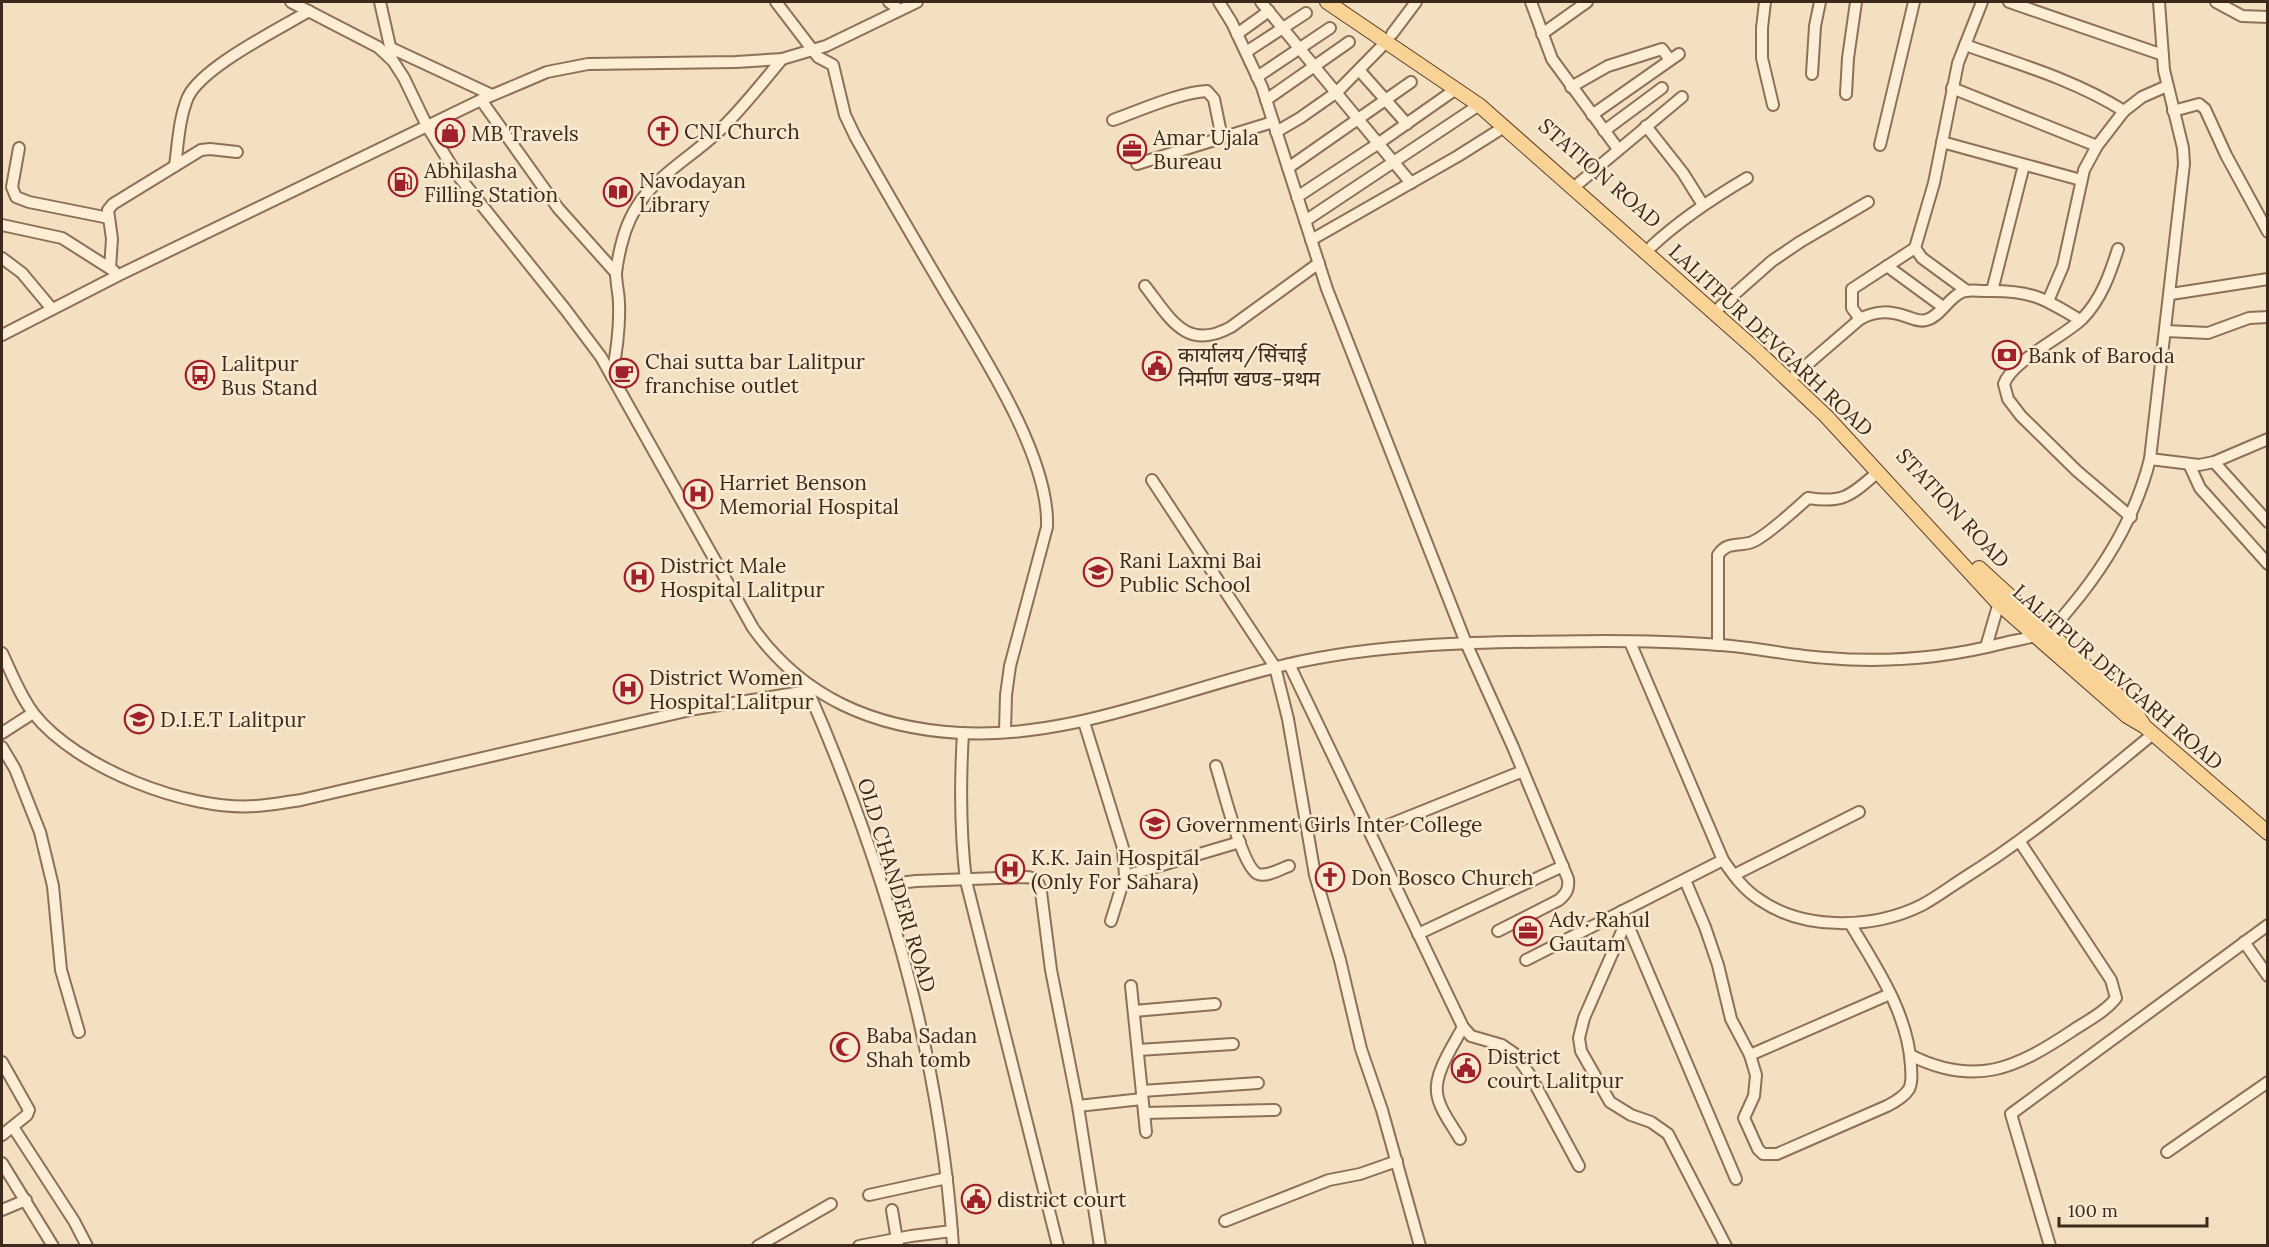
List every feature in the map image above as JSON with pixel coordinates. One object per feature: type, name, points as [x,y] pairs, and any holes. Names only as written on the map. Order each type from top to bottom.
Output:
[{"type":"main road","name":"LALITPUR DEVGARH ROAD","points":[[1327,2],[1389,38],[1479,105],[1504,127],[1755,349],[1826,416],[2000,597],[2127,716],[2149,730],[2268,833]]},
{"type":"main road","name":"STATION ROAD","points":[[1342,2],[1389,38],[1497,110],[1720,307],[1842,420],[2000,597]]},
{"type":"street","points":[[291,2],[378,47],[393,61],[404,78],[427,126],[456,173],[601,357],[753,628],[769,650],[807,687],[831,700],[874,717],[920,729],[963,733],[997,732],[1083,722],[1275,667],[1361,652],[1466,643],[1630,642],[1719,645],[1827,658],[1932,658],[2041,633],[2085,590],[2131,517],[2151,459],[2184,164],[2167,86],[2159,2]]},
{"type":"street","points":[[380,2],[393,61]]},
{"type":"street","points":[[776,2],[814,51],[828,62],[845,114],[855,136],[1022,430],[1044,492],[1048,509],[1046,533],[1010,666],[997,732]]},
{"type":"street","points":[[889,2],[900,10]]},
{"type":"street","points":[[4,329],[52,309],[492,94],[547,72],[573,66],[736,62],[782,58],[814,51],[917,2]]},
{"type":"street","points":[[1221,2],[1246,52],[1266,100],[1327,289],[1466,643],[1568,879],[1569,888],[1566,894],[1498,931]]},
{"type":"street","points":[[1261,2],[1411,183]]},
{"type":"street","points":[[1137,164],[1222,138],[1275,127],[1300,118],[1337,92],[1359,70],[1389,38],[1416,2]]},
{"type":"street","points":[[1531,2],[1552,59],[1618,149]]},
{"type":"street","points":[[1542,34],[1587,2]]},
{"type":"street","points":[[1765,2],[1762,58],[1773,105]]},
{"type":"street","points":[[1812,74],[1815,26],[1820,2]]},
{"type":"street","points":[[1846,94],[1849,47],[1856,2]]},
{"type":"street","points":[[1881,145],[1914,2]]},
{"type":"street","points":[[1860,319],[1852,308],[1852,289],[1915,248],[1934,183],[1952,88],[1965,45],[1982,2]]},
{"type":"street","points":[[2009,2],[2022,4],[2163,55]]},
{"type":"street","points":[[2216,2],[2242,15],[2268,17]]},
{"type":"street","points":[[175,166],[183,113],[189,96],[196,86],[232,57],[309,10]]},
{"type":"street","points":[[1237,34],[1269,11]]},
{"type":"street","points":[[1246,52],[1306,13]]},
{"type":"street","points":[[1257,77],[1330,28]]},
{"type":"street","points":[[1266,100],[1349,42]]},
{"type":"street","points":[[1965,45],[2067,81],[2124,111]]},
{"type":"street","points":[[391,48],[492,94]]},
{"type":"street","points":[[1571,87],[1608,66],[1662,49],[1675,57],[1592,115]]},
{"type":"street","points":[[612,377],[619,334],[616,273],[630,219],[644,194],[662,176],[726,124],[782,58]]},
{"type":"street","points":[[1359,70],[1407,124]]},
{"type":"street","points":[[1288,168],[1411,82]]},
{"type":"street","points":[[2049,301],[2063,266],[2084,170],[2097,146],[2124,111],[2142,97],[2167,86]]},
{"type":"street","points":[[1604,131],[1662,88]]},
{"type":"street","points":[[1952,88],[2097,146]]},
{"type":"street","points":[[1297,197],[1456,89]]},
{"type":"street","points":[[1113,120],[1164,102],[1207,91],[1214,99],[1222,138]]},
{"type":"street","points":[[1579,183],[1682,97]]},
{"type":"street","points":[[481,100],[558,208],[616,273]]},
{"type":"street","points":[[2173,111],[2199,104],[2205,109],[2226,155],[2268,232]]},
{"type":"street","points":[[1305,220],[1395,163],[1479,105]]},
{"type":"street","points":[[1646,126],[1683,173],[1702,205]]},
{"type":"street","points":[[1311,240],[1504,127]]},
{"type":"street","points":[[1942,142],[2081,180]]},
{"type":"street","points":[[19,148],[12,187],[16,197],[28,202],[109,218]]},
{"type":"street","points":[[110,268],[112,239],[108,210],[112,204],[201,150],[237,152]]},
{"type":"street","points":[[1992,291],[2024,165]]},
{"type":"street","points":[[1652,246],[1671,228],[1702,205],[1748,178]]},
{"type":"street","points":[[1720,307],[1772,261],[1868,202]]},
{"type":"street","points":[[2,225],[62,238],[119,275]]},
{"type":"street","points":[[1915,248],[1922,258],[1966,291]]},
{"type":"street","points":[[2118,249],[2111,272],[2092,308],[2080,320],[2011,372],[2004,384],[2008,399],[2021,416],[2077,471],[2131,517]]},
{"type":"street","points":[[2,258],[22,273],[52,309]]},
{"type":"street","points":[[1145,286],[1174,323],[1190,334],[1205,337],[1231,327],[1319,264]]},
{"type":"street","points":[[1887,266],[1943,307]]},
{"type":"street","points":[[2170,294],[2268,279]]},
{"type":"street","points":[[1795,375],[1860,319],[1879,311],[1919,321],[1928,320],[1951,299],[1966,291],[2013,290],[2049,301],[2080,320]]},
{"type":"street","points":[[2166,332],[2208,333],[2249,318],[2268,317]]},
{"type":"street","points":[[2151,459],[2189,464],[2214,462],[2268,439]]},
{"type":"street","points":[[2214,462],[2268,522]]},
{"type":"street","points":[[2189,464],[2200,488],[2268,564]]},
{"type":"street","points":[[1719,645],[1718,555],[1722,548],[1752,542],[1808,498],[1833,500],[1850,496],[1878,472]]},
{"type":"street","points":[[1152,480],[1275,667],[1288,719],[1315,875],[1340,960],[1361,1049],[1397,1161],[1420,1245]]},
{"type":"street","points":[[1986,647],[2000,597]]},
{"type":"street","points":[[1630,642],[1723,860],[1744,888],[1761,901],[1781,911],[1818,922],[1851,925],[1889,917],[1921,905],[2020,842],[2149,730]]},
{"type":"street","points":[[2,653],[33,713],[59,738],[89,760],[124,777],[189,800],[221,805],[255,806],[313,797],[695,709],[807,687]]},
{"type":"street","points":[[1289,664],[1463,1028],[1471,1036],[1502,1045],[1515,1054],[1530,1075],[1579,1166]]},
{"type":"street","name":"OLD CHANDERI ROAD","points":[[807,687],[849,790],[883,889],[905,968],[935,1096],[947,1178],[953,1245]]},
{"type":"street","points":[[2,733],[33,713]]},
{"type":"street","points":[[1083,722],[1123,848],[1125,876],[1111,921]]},
{"type":"street","points":[[963,733],[960,791],[961,836],[966,880],[1058,1245]]},
{"type":"street","points":[[2,747],[15,769],[40,832],[53,886],[61,970],[79,1032]]},
{"type":"street","points":[[1216,766],[1246,860],[1255,873],[1270,873],[1289,866]]},
{"type":"street","points":[[1386,826],[1523,771]]},
{"type":"street","points":[[1734,876],[1859,812]]},
{"type":"street","points":[[1125,876],[1240,842]]},
{"type":"street","points":[[1910,1055],[1950,1070],[1981,1071],[2003,1068],[2038,1054],[2098,1014],[2116,998],[2111,980],[2020,842]]},
{"type":"street","points":[[1526,960],[1624,917],[1723,860]]},
{"type":"street","points":[[1418,934],[1563,866]]},
{"type":"street","points":[[883,889],[916,881],[1032,877],[1040,885],[1051,970],[1078,1106],[1100,1245]]},
{"type":"street","points":[[1685,880],[1712,946],[1731,1018],[1750,1055],[1756,1075],[1754,1096],[1745,1112],[1745,1124],[1763,1154],[1770,1155],[1896,1101],[1909,1089],[1912,1080],[1910,1055],[1900,1015],[1851,925]]},
{"type":"street","points":[[1624,917],[1736,1179]]},
{"type":"street","points":[[1624,917],[1584,1018],[1579,1038],[1581,1051],[1610,1102],[1631,1115],[1651,1122],[1668,1134],[1726,1245]]},
{"type":"street","points":[[2050,1245],[2011,1114],[2268,925]]},
{"type":"street","points":[[2244,942],[2268,976]]},
{"type":"street","points":[[1131,986],[1146,1132]]},
{"type":"street","points":[[1750,1055],[1890,994]]},
{"type":"street","points":[[1134,1011],[1215,1004]]},
{"type":"street","points":[[1460,1139],[1437,1093],[1438,1079],[1463,1028]]},
{"type":"street","points":[[1138,1050],[1233,1044]]},
{"type":"street","points":[[2,1062],[29,1110],[27,1115],[2,1135]]},
{"type":"street","points":[[2167,1152],[2268,1082]]},
{"type":"street","points":[[1078,1106],[1142,1095],[1258,1083]]},
{"type":"street","points":[[1144,1113],[1275,1110]]},
{"type":"street","points":[[13,1127],[87,1245]]},
{"type":"street","points":[[1225,1221],[1329,1180],[1360,1174],[1397,1161]]},
{"type":"street","points":[[2,1163],[53,1245]]},
{"type":"street","points":[[869,1195],[947,1178]]},
{"type":"street","points":[[2,1210],[26,1200]]},
{"type":"street","points":[[758,1245],[831,1204]]},
{"type":"street","points":[[892,1210],[897,1242]]},
{"type":"street","points":[[859,1245],[897,1242],[952,1231]]},
{"type":"place","name":"CNI Church","points":[[663,131]]},
{"type":"place","name":"MB Travels","points":[[450,133]]},
{"type":"place","name":"Amar Ujala Bureau","points":[[1132,149]]},
{"type":"place","name":"Abhilasha Filling Station","points":[[403,182]]},
{"type":"place","name":"Navodayan Library","points":[[618,192]]},
{"type":"place","name":"Bank of Baroda","points":[[2007,355]]},
{"type":"place","name":"कार्यालय/सिंचाई निर्माण खण्ड-प्रथम","points":[[1157,366]]},
{"type":"place","name":"Chai sutta bar Lalitpur franchise outlet","points":[[624,373]]},
{"type":"place","name":"Lalitpur Bus Stand","points":[[200,375]]},
{"type":"place","name":"Harriet Benson Memorial Hospital","points":[[698,494]]},
{"type":"place","name":"Rani Laxmi Bai Public School","points":[[1098,572]]},
{"type":"place","name":"District Male Hospital Lalitpur","points":[[639,577]]},
{"type":"place","name":"District Women Hospital Lalitpur","points":[[628,689]]},
{"type":"place","name":"D.I.E.T Lalitpur","points":[[139,719]]},
{"type":"place","name":"Government Girls Inter College","points":[[1155,824]]},
{"type":"place","name":"K.K. Jain Hospital (Only For Sahara)","points":[[1010,869]]},
{"type":"place","name":"Don Bosco Church","points":[[1330,877]]},
{"type":"place","name":"Adv. Rahul Gautam","points":[[1528,931]]},
{"type":"place","name":"Baba Sadan Shah tomb","points":[[845,1047]]},
{"type":"place","name":"District court Lalitpur","points":[[1466,1068]]},
{"type":"place","name":"district court","points":[[976,1199]]}]
